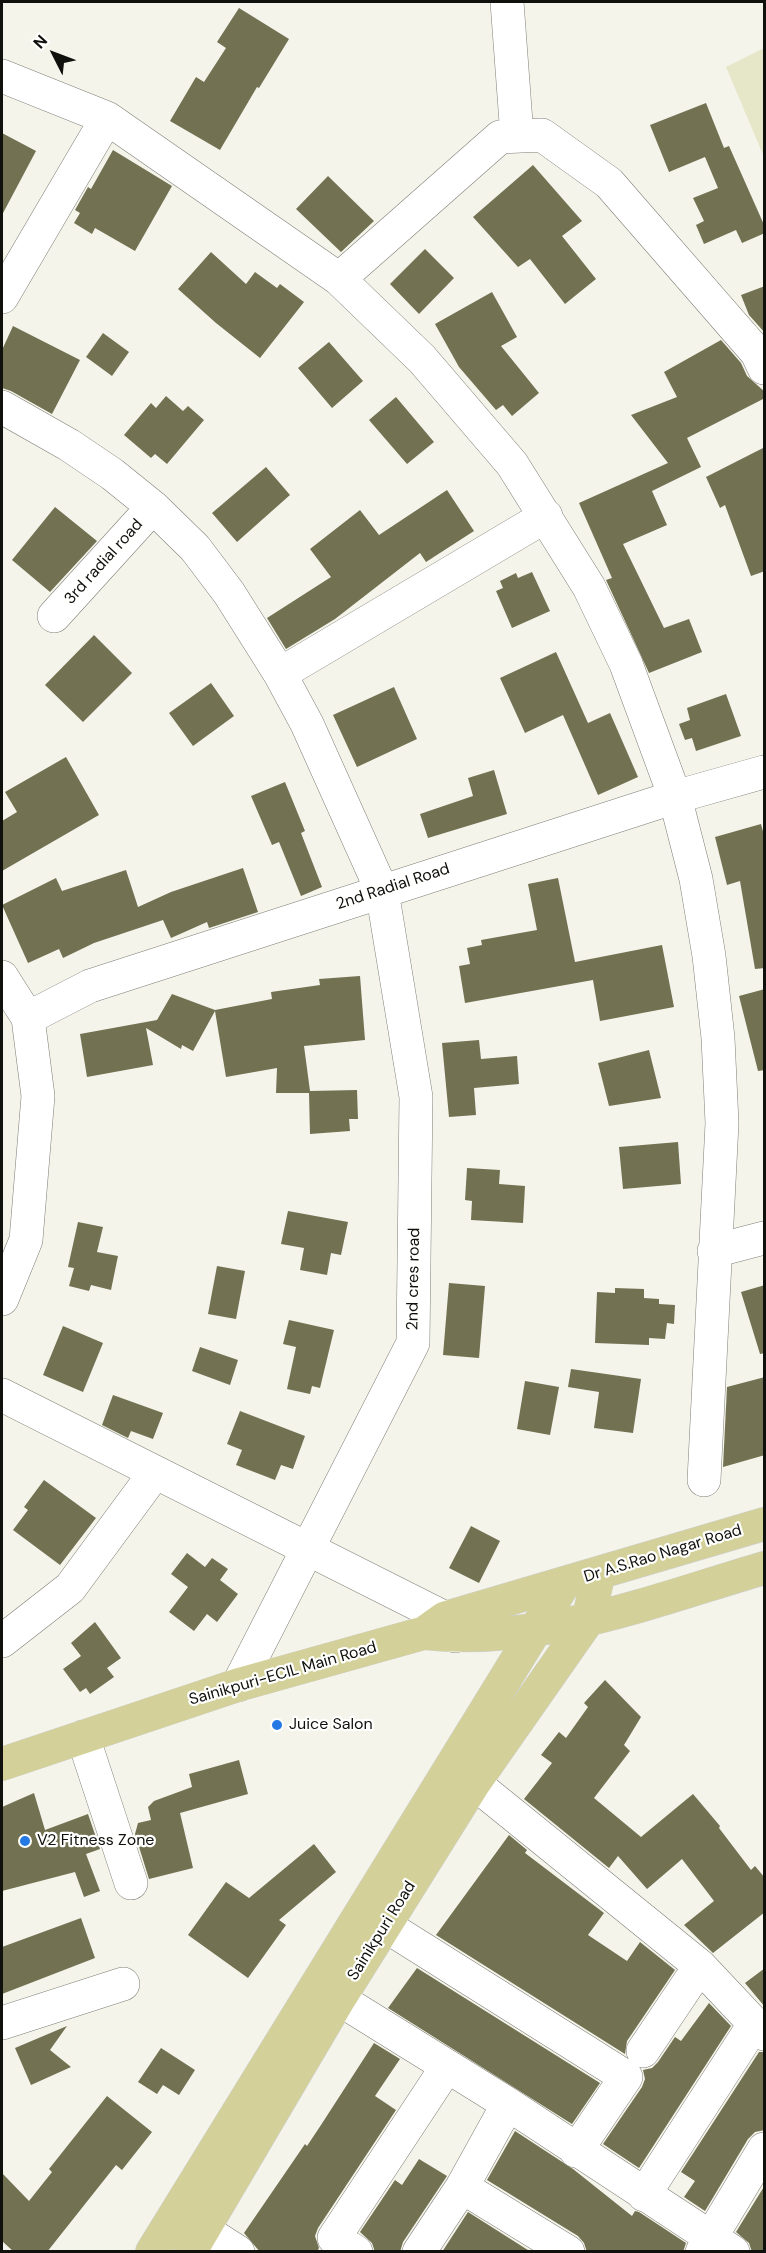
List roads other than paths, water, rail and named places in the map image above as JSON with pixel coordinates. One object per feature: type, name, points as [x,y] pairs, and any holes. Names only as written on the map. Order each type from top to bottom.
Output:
[{"type":"main road","name":"Dr A.S.Rao Nagar Road","points":[[563,1585],[765,1524]]},
{"type":"main road","points":[[442,1629],[507,1634],[588,1620],[765,1568]]},
{"type":"main road","points":[[588,1620],[599,1573]]},
{"type":"main road","name":"Sainikpuri-ECIL Main Road","points":[[2,1764],[238,1685],[442,1629],[563,1585]]},
{"type":"main road","name":"Sainikpuri Road","points":[[152,2252],[563,1585]]},
{"type":"main road","name":"Sainikpuri Road","points":[[197,2241],[339,1999],[474,1783],[588,1620]]},
{"type":"main road","points":[[442,1629],[496,1656],[504,1682]]},
{"type":"street","points":[[507,2],[517,136]]},
{"type":"street","points":[[2,76],[107,118],[339,279],[399,336],[467,409],[512,464],[589,587],[626,664],[675,797],[696,879],[718,1038],[722,1123],[704,1480]]},
{"type":"street","points":[[2,297],[107,118]]},
{"type":"street","points":[[339,279],[500,137],[542,135],[609,183],[762,358]]},
{"type":"street","name":"2nd cres road","points":[[2,407],[78,451],[112,474],[153,507],[195,548],[280,674],[308,724],[382,891],[416,1097],[412,1343],[310,1549],[238,1685]]},
{"type":"street","name":"3rd radial road","points":[[54,616],[153,507]]},
{"type":"street","points":[[280,674],[546,516]]},
{"type":"street","name":"2nd Radial Road","points":[[28,1018],[90,986],[675,797],[765,772]]},
{"type":"street","points":[[2,977],[28,1018],[38,1095],[26,1240],[2,1299]]},
{"type":"street","points":[[714,1251],[765,1238]]},
{"type":"street","points":[[2,1395],[154,1474],[310,1549],[442,1629]]},
{"type":"street","points":[[2,1641],[70,1588],[154,1474]]},
{"type":"street","points":[[82,1737],[131,1883]]},
{"type":"street","points":[[474,1783],[700,1966],[760,2029],[644,2195]]},
{"type":"street","points":[[386,1926],[626,2077],[576,2151]]},
{"type":"street","points":[[643,2051],[700,1966]]},
{"type":"street","points":[[2,2023],[123,1984]]},
{"type":"street","points":[[339,1999],[446,2068],[508,2104],[644,2195],[715,2247],[765,2149]]},
{"type":"street","points":[[356,2252],[334,2238],[446,2068]]},
{"type":"street","points":[[419,2252],[462,2187],[508,2104]]},
{"type":"street","points":[[462,2187],[531,2242],[568,2252]]},
{"type":"street","points":[[197,2241],[238,2252]]},
{"type":"place","name":"Juice Salon","points":[[277,1725]]},
{"type":"place","name":"V2 Fitness Zone","points":[[25,1841]]}]
